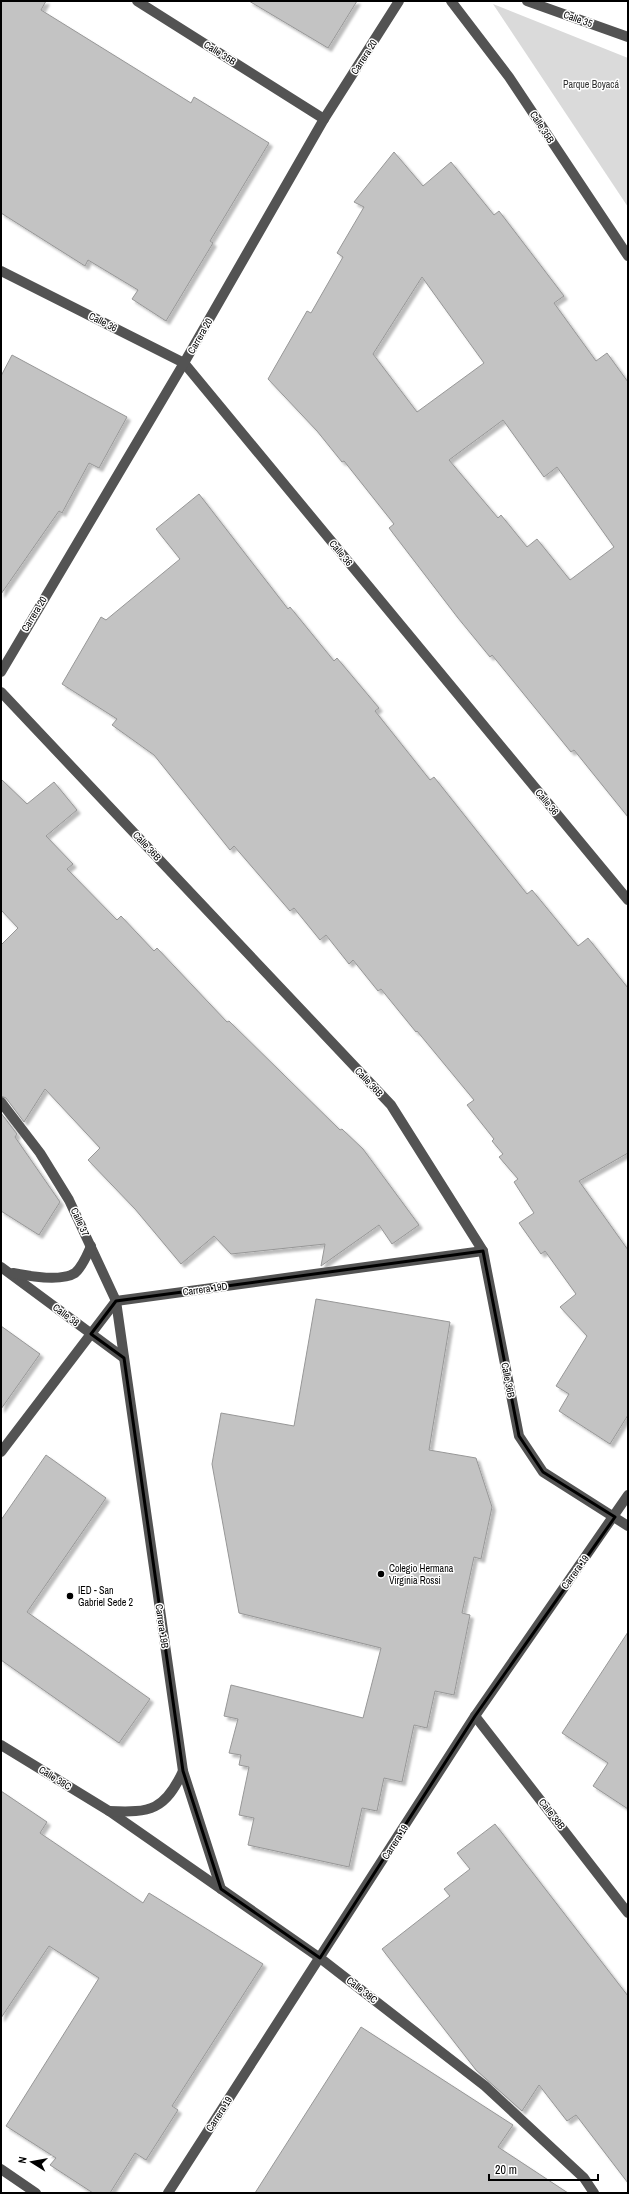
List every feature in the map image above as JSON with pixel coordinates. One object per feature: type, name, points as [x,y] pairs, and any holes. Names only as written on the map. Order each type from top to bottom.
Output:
[{"type":"street","name":"Calle 35B","points":[[137,1],[324,119]]},
{"type":"street","name":"Carrera 20","points":[[1,672],[184,363],[324,119],[399,1]]},
{"type":"street","name":"Calle 35B","points":[[451,1],[509,77],[628,256]]},
{"type":"street","name":"Calle 35","points":[[527,1],[628,37]]},
{"type":"street","name":"Calle 36","points":[[1,271],[184,363],[628,900]]},
{"type":"street","name":"Calle 36B","points":[[1,692],[391,1105],[483,1251],[519,1436],[543,1472],[628,1526]]},
{"type":"street","name":"Calle 37","points":[[1,1102],[40,1153],[69,1200],[116,1301],[124,1358]]},
{"type":"street","name":"Calle 38","points":[[5,1270],[41,1278],[57,1277],[74,1273],[84,1261],[91,1246]]},
{"type":"street","name":"Carrera 19D","points":[[116,1301],[483,1251]]},
{"type":"street","name":"Calle 38","points":[[5,1270],[124,1358]]},
{"type":"street","points":[[1,1452],[116,1301]]},
{"type":"street","name":"Carrera 19B","points":[[124,1358],[183,1771],[221,1889]]},
{"type":"street","name":"Carrera 19","points":[[168,2193],[475,1716],[531,1633],[628,1495]]},
{"type":"street","name":"Calle 38B","points":[[475,1716],[628,1913]]},
{"type":"street","name":"Calle 38C","points":[[1,1744],[109,1811],[320,1958],[485,2086],[584,2178],[594,2193]]},
{"type":"street","name":"Calle 38C","points":[[109,1811],[137,1812],[150,1810],[164,1801],[174,1791],[183,1771]]},
{"type":"street","points":[[1,2169],[36,2193]]},
{"type":"highlighted area","points":[[483,1251],[519,1436],[543,1472],[615,1517],[475,1716],[320,1958],[221,1889],[183,1771],[124,1358],[91,1334],[116,1301]]},
{"type":"green space","name":"Parque Boyacá","points":[[493,4],[628,58],[628,207]]},
{"type":"building","points":[[1,1],[46,1],[41,10],[191,103],[194,97],[269,143],[210,241],[213,243],[166,321],[132,299],[138,290],[88,260],[85,266],[1,213]]},
{"type":"building","points":[[249,1],[357,1],[328,48]]},
{"type":"building","points":[[394,152],[423,186],[451,162],[494,215],[499,211],[564,296],[554,303],[596,361],[607,353],[628,382],[628,817],[574,750],[571,752],[492,655],[490,657],[458,618],[389,528],[394,524],[344,461],[342,462],[317,431],[268,379],[307,311],[311,313],[343,257],[337,253],[364,207],[354,202]],"holes":[[[422,277],[484,363],[417,412],[373,354]],[[503,420],[544,477],[557,467],[614,547],[570,580],[537,539],[527,547],[501,515],[498,518],[449,460]]]},
{"type":"building","points":[[12,355],[127,417],[99,468],[89,463],[62,513],[59,511],[1,594],[1,376]]},
{"type":"building","points":[[199,494],[288,609],[290,607],[334,661],[337,658],[379,708],[375,711],[430,780],[434,777],[527,894],[532,890],[578,946],[588,938],[628,988],[628,1153],[579,1181],[628,1250],[628,1415],[610,1444],[559,1411],[569,1394],[556,1386],[587,1336],[560,1307],[576,1294],[545,1251],[541,1254],[519,1223],[534,1213],[514,1182],[518,1179],[499,1157],[503,1154],[492,1141],[494,1139],[467,1105],[474,1100],[381,989],[378,991],[353,960],[349,964],[326,935],[320,940],[294,908],[290,911],[234,846],[230,850],[154,755],[112,725],[117,719],[62,684],[101,617],[106,620],[180,559],[156,529]]},
{"type":"building","points":[[1,779],[27,804],[54,782],[77,810],[46,836],[73,864],[67,869],[117,920],[121,916],[154,951],[157,948],[227,1022],[229,1021],[340,1130],[342,1129],[363,1149],[419,1225],[392,1244],[379,1225],[321,1266],[325,1244],[231,1254],[214,1236],[181,1264],[135,1209],[88,1160],[100,1148],[45,1089],[24,1122],[6,1098],[1,1096],[1,945],[18,928],[1,910]]},
{"type":"building","points":[[1,1113],[17,1134],[15,1137],[60,1202],[39,1235],[1,1211]]},
{"type":"building","points":[[316,1299],[450,1322],[429,1450],[476,1458],[492,1507],[481,1559],[474,1557],[462,1613],[470,1615],[454,1695],[435,1691],[427,1728],[414,1725],[402,1782],[384,1778],[377,1811],[362,1808],[349,1867],[248,1845],[254,1818],[239,1815],[249,1767],[239,1765],[241,1755],[229,1753],[238,1719],[224,1716],[231,1685],[363,1718],[381,1648],[239,1613],[212,1464],[221,1413],[294,1426]]},
{"type":"building","points":[[1,1326],[40,1354],[1,1409]]},
{"type":"building","points":[[46,1455],[106,1498],[27,1612],[150,1699],[119,1743],[1,1660],[1,1520]]},
{"type":"building","points":[[628,1632],[628,1809],[593,1786],[608,1763],[562,1733]]},
{"type":"building","points":[[1,1791],[47,1822],[40,1833],[143,1903],[149,1893],[263,1964],[172,2106],[178,2110],[146,2160],[135,2153],[110,2193],[93,2193],[50,2165],[56,2158],[6,2126],[99,1978],[49,1946],[1,2018]]},
{"type":"building","points":[[495,1824],[628,1996],[628,2183],[576,2115],[567,2121],[539,2085],[522,2111],[476,2070],[382,1949],[450,1896],[444,1889],[470,1869],[457,1853]]},
{"type":"building","points":[[361,2027],[513,2125],[498,2147],[568,2193],[255,2193]]},
{"type":"place","name":"Colegio Hermana Virginia Rossi","points":[[381,1574]]},
{"type":"place","name":"IED - San Gabriel Sede 2","points":[[70,1596]]}]
